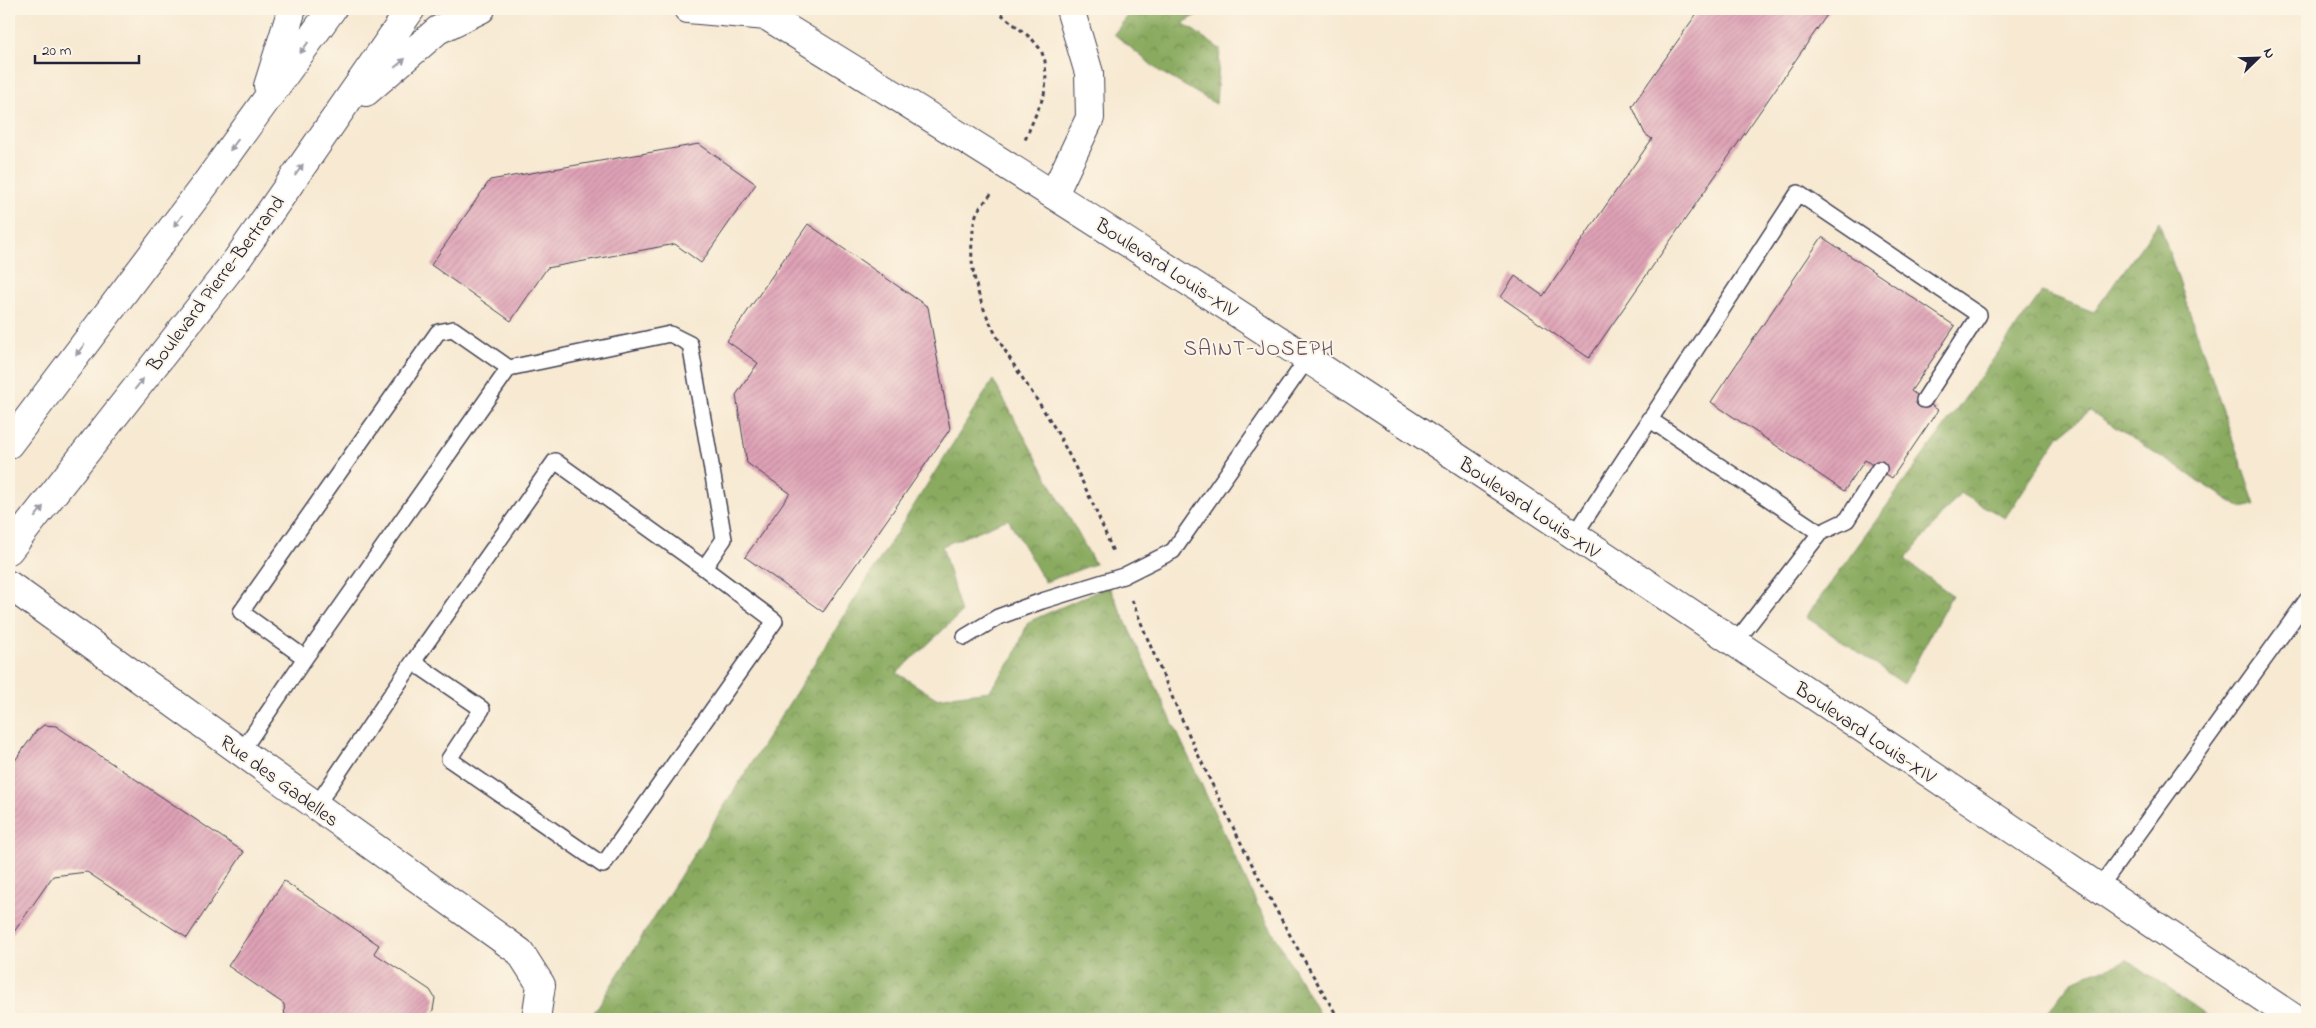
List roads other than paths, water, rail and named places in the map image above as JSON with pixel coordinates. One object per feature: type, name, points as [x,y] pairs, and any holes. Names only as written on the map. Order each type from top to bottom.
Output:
[{"type":"main road","points":[[260,109],[292,9]]},
{"type":"main road","points":[[9,444],[207,182],[332,9]]},
{"type":"main road","name":"Boulevard Pierre-Bertrand","points":[[9,550],[236,261],[411,9]]},
{"type":"main road","points":[[336,117],[438,30],[481,9]]},
{"type":"main road","points":[[688,9],[761,13]]},
{"type":"main road","points":[[1054,194],[1090,118],[1089,73],[1070,9]]},
{"type":"main road","name":"Boulevard Louis-XIV","points":[[761,13],[1054,194],[1308,358],[2295,1019]]},
{"type":"main road","name":"Rue des Gadelles","points":[[9,585],[520,952],[541,985],[536,1019]]},
{"type":"lane","points":[[1574,536],[1798,193],[1979,315],[1924,400]]},
{"type":"lane","points":[[305,658],[241,612],[438,332],[453,329],[509,368]]},
{"type":"lane","points":[[241,752],[509,368],[670,334],[690,344],[724,539],[704,568]]},
{"type":"lane","points":[[965,637],[998,617],[1123,576],[1172,550],[1308,358]]},
{"type":"lane","points":[[1649,419],[1820,533]]},
{"type":"lane","points":[[316,806],[413,662],[555,460],[776,621],[603,865],[449,759],[482,709],[413,662]]},
{"type":"lane","points":[[1734,644],[1820,533],[1847,520],[1879,469]]},
{"type":"lane","points":[[2099,888],[2307,600]]},
{"type":"district","name":"SAINT-JOSEPH","points":[[1259,348]]}]
